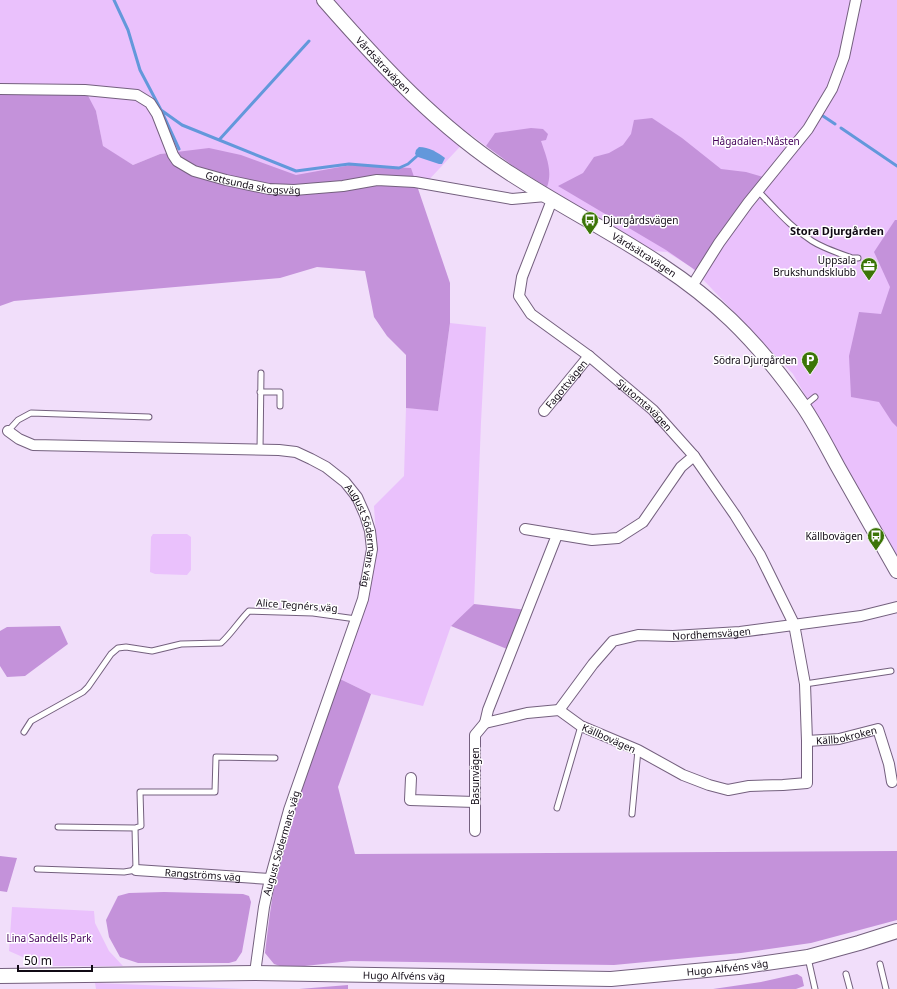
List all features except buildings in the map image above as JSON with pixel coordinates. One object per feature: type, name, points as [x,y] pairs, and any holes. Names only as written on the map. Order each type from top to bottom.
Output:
[{"type":"street","name":"Vårdsätravägen","points":[[324,0],[391,73],[437,118],[510,174],[661,264],[692,286],[731,320],[765,356],[804,407],[897,571]]},
{"type":"street","points":[[692,286],[719,243],[757,190],[808,129],[832,89],[844,57],[856,0]]},
{"type":"street","name":"Gottsunda skogsväg","points":[[0,89],[85,90],[137,95],[150,103],[157,114],[177,161],[194,171],[226,180],[269,189],[294,190],[343,186],[377,180],[415,182],[512,199],[549,198]]},
{"type":"street","name":"Sjutomtavägen","points":[[549,198],[522,277],[519,296],[531,314],[590,356],[653,410],[694,456],[735,515],[760,556],[794,624]]},
{"type":"street","name":"Fagottvägen","points":[[544,411],[590,356]]},
{"type":"street","name":"August Södermans väg","points":[[8,431],[19,439],[33,445],[279,450],[296,452],[326,467],[345,482],[357,497],[366,515],[370,531],[372,550],[363,600],[289,810],[264,907],[256,973]]},
{"type":"street","points":[[525,529],[592,540],[618,538],[643,522],[681,467],[694,456]]},
{"type":"street","points":[[557,535],[488,710],[485,723],[527,713],[558,710]]},
{"type":"street","name":"Nordhemsvägen","points":[[558,710],[613,640],[638,635],[674,636],[733,633],[861,616],[897,608]]},
{"type":"street","name":"Källbovägen","points":[[558,710],[581,726],[638,750],[682,775],[709,785],[728,790],[749,786],[807,783],[805,684],[794,624]]},
{"type":"street","name":"Basunvägen","points":[[475,831],[475,735],[485,723]]},
{"type":"street","name":"Källbokroken","points":[[807,741],[839,739],[878,729],[892,782]]},
{"type":"street","points":[[411,778],[410,800],[475,802]]},
{"type":"street","name":"Rangströms väg","points":[[136,870],[270,879]]},
{"type":"street","name":"Hugo Alfvéns väg","points":[[0,976],[256,973],[611,984],[808,957],[897,931]]},
{"type":"lane","points":[[757,190],[781,216],[813,242],[846,256],[858,258]]},
{"type":"lane","points":[[260,450],[261,373]]},
{"type":"lane","points":[[260,392],[280,392],[280,406]]},
{"type":"lane","points":[[804,407],[815,397]]},
{"type":"lane","points":[[8,431],[18,420],[31,413],[148,417]]},
{"type":"lane","name":"Alice Tegnérs väg","points":[[24,732],[31,721],[83,692],[111,654],[118,648],[126,647],[152,651],[181,644],[221,643],[231,634],[249,611],[313,613],[356,619]]},
{"type":"lane","points":[[805,684],[891,671]]},
{"type":"lane","points":[[557,808],[581,726]]},
{"type":"lane","points":[[632,814],[638,750]]},
{"type":"lane","points":[[58,827],[135,828],[141,826],[140,792],[214,792],[216,756],[275,758]]},
{"type":"lane","points":[[37,869],[124,872],[136,870],[135,828]]},
{"type":"lane","points":[[808,957],[815,989]]},
{"type":"lane","points":[[880,964],[886,989]]},
{"type":"lane","points":[[846,974],[850,989]]},
{"type":"green space","name":"Hågadalen-Nåsten","points":[[0,0],[897,0],[897,557],[793,374],[691,267],[667,252],[654,251],[536,183],[471,135],[423,186],[281,189],[172,152],[160,154],[133,165],[103,147],[96,111],[0,89]]},
{"type":"green space","points":[[450,323],[486,327],[474,604],[451,626],[423,706],[371,694],[340,679],[368,597],[377,553],[374,506],[404,476],[406,408],[438,410]]},
{"type":"green space","points":[[153,534],[187,534],[191,537],[191,570],[187,575],[155,574],[150,572],[151,537]]},
{"type":"green space","name":"Lina Sandells Park","points":[[12,907],[94,911],[95,923],[109,951],[123,966],[43,966],[9,951]]},
{"type":"green space","points":[[95,983],[244,989],[96,989]]},
{"type":"shaded area","points":[[0,89],[85,90],[96,111],[103,146],[133,165],[160,154],[209,148],[241,155],[296,175],[351,165],[411,168],[450,283],[450,323],[438,411],[406,408],[406,355],[387,336],[374,317],[365,271],[317,267],[280,278],[14,301],[0,306]]},
{"type":"shaded area","points":[[652,118],[682,138],[721,169],[746,172],[767,178],[698,272],[666,250],[558,186],[583,173],[594,157],[609,153],[623,145],[631,134],[634,120]]},
{"type":"shaded area","points":[[531,128],[543,129],[548,134],[546,140],[541,141],[549,169],[549,181],[547,187],[516,168],[486,146],[495,133]]},
{"type":"shaded area","points":[[895,220],[897,220],[897,427],[879,402],[851,397],[849,356],[859,312],[881,314],[890,287],[874,252]]},
{"type":"shaded area","points":[[474,604],[527,610],[512,651],[451,626]]},
{"type":"shaded area","points":[[60,626],[68,644],[25,676],[7,677],[0,666],[0,631],[7,627]]},
{"type":"shaded area","points":[[340,679],[371,694],[338,787],[355,854],[897,851],[897,920],[811,943],[741,953],[614,965],[351,961],[286,968],[274,964],[265,953],[276,877],[298,802]]},
{"type":"shaded area","points":[[0,856],[17,858],[7,892],[0,891]]},
{"type":"shaded area","points":[[164,892],[243,894],[249,896],[251,902],[242,952],[236,961],[229,963],[138,963],[120,957],[109,937],[106,920],[118,896],[129,893]]},
{"type":"shaded area","points":[[797,974],[802,977],[804,986],[796,989],[713,989],[761,982]]},
{"type":"shaded area","points":[[348,985],[348,989],[299,989]]},
{"type":"water","points":[[419,147],[433,150],[445,158],[442,164],[418,157],[415,154]]},
{"type":"waterway","points":[[114,0],[128,30],[140,70],[161,110],[182,125],[296,171],[349,164],[399,168],[408,164],[417,156]]},
{"type":"waterway","points":[[219,140],[309,41]]},
{"type":"waterway","points":[[161,110],[179,149]]},
{"type":"waterway","points":[[823,116],[835,124]]},
{"type":"waterway","points":[[841,128],[897,166]]},
{"type":"place","name":"Djurgårdsvägen","points":[[590,235]]},
{"type":"place","name":"Uppsala Brukshundsklubb","points":[[869,281]]},
{"type":"place","name":"Södra Djurgården","points":[[810,375]]},
{"type":"place","name":"Källbovägen","points":[[876,551]]},
{"type":"district","name":"Stora Djurgården","points":[[837,230]]}]
